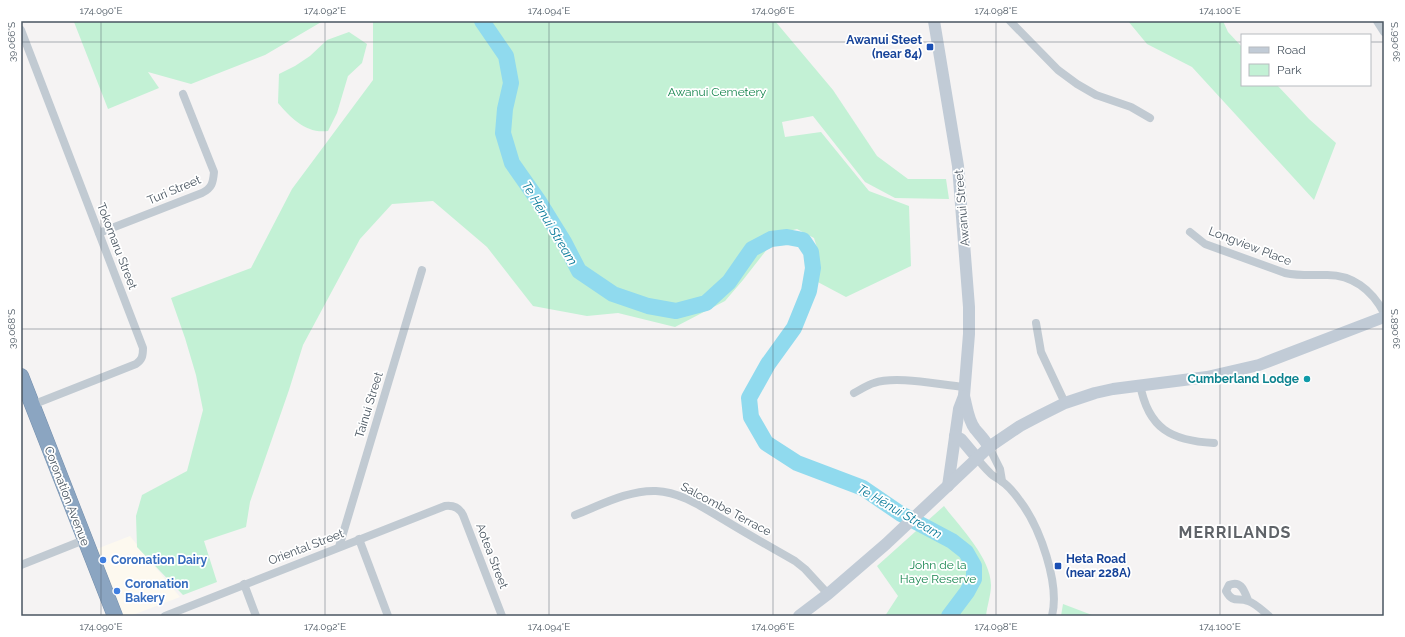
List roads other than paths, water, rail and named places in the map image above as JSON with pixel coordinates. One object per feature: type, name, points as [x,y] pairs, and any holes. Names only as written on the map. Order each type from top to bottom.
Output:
[{"type":"highway","name":"Coronation Avenue","points":[[21,376],[114,616]]},
{"type":"main road","name":"Awanui Street","points":[[934,21],[958,166],[969,307],[969,334],[964,392],[959,409],[948,486]]},
{"type":"main road","points":[[799,616],[828,594],[897,534],[989,447],[1020,426],[1064,403],[1095,393],[1140,384],[1207,376],[1232,372],[1259,365],[1384,317]]},
{"type":"main road","name":"Awanui Street","points":[[964,392],[970,419],[989,447]]},
{"type":"main road","points":[[956,436],[977,458]]},
{"type":"street","points":[[1010,21],[1058,70],[1076,84],[1096,95],[1131,107],[1150,118]]},
{"type":"street","points":[[1377,21],[1384,32]]},
{"type":"street","name":"Tokomaru Street","points":[[21,30],[141,342],[143,355],[140,361],[136,364],[32,405]]},
{"type":"street","name":"Turi Street","points":[[99,233],[202,193],[213,185],[214,172],[183,94]]},
{"type":"street","name":"Longview Place","points":[[1190,232],[1206,244],[1284,273],[1296,275],[1340,276],[1351,280],[1370,292],[1384,313]]},
{"type":"street","name":"Tainui Street","points":[[339,547],[422,270]]},
{"type":"street","points":[[1036,323],[1041,352],[1064,403]]},
{"type":"street","points":[[854,394],[875,382],[888,381],[903,381],[964,392]]},
{"type":"street","points":[[1140,384],[1149,413],[1161,427],[1171,434],[1183,439],[1214,444]]},
{"type":"street","points":[[989,447],[1000,469],[1002,481]]},
{"type":"street","points":[[977,458],[992,476],[1002,481],[1020,501],[1041,538],[1052,575],[1054,610],[1052,616]]},
{"type":"street","name":"Salcombe Terrace","points":[[575,515],[623,496],[641,492],[657,491],[673,494],[692,502],[795,561],[806,569],[828,594]]},
{"type":"street","name":"Oriental Street","points":[[165,616],[444,506],[456,506]]},
{"type":"street","name":"Aotea Street","points":[[456,506],[461,510],[502,616]]},
{"type":"street","points":[[359,539],[388,616]]},
{"type":"street","points":[[21,565],[84,540]]},
{"type":"street","points":[[244,584],[256,616]]},
{"type":"street","points":[[1248,600],[1269,616]]},
{"type":"waterway","name":"Te Hēnui Stream","points":[[482,21],[506,56],[511,83],[505,109],[503,133],[512,163],[538,200],[564,242],[579,271],[613,294],[648,306],[676,311],[706,303],[729,282],[752,249],[771,239],[787,237],[803,240],[811,252],[813,268],[809,291],[794,328],[768,364],[749,398],[751,417],[766,443],[797,463],[863,488],[901,514],[952,541],[966,552],[974,566],[974,579],[967,592],[949,616]]},
{"type":"place","name":"Awanui Steet (near 84)","points":[[930,47]]},
{"type":"place","name":"Cumberland Lodge","points":[[1307,379]]},
{"type":"place","name":"Coronation Dairy","points":[[103,560]]},
{"type":"place","name":"Heta Road (near 228A)","points":[[1058,566]]},
{"type":"place","name":"Coronation Bakery","points":[[117,591]]},
{"type":"district","name":"MERRILANDS","points":[[1235,532]]},
{"type":"park label","name":"Awanui Cemetery","points":[[717,92]]},
{"type":"park label","name":"John de la Haye Reserve","points":[[938,572]]}]
